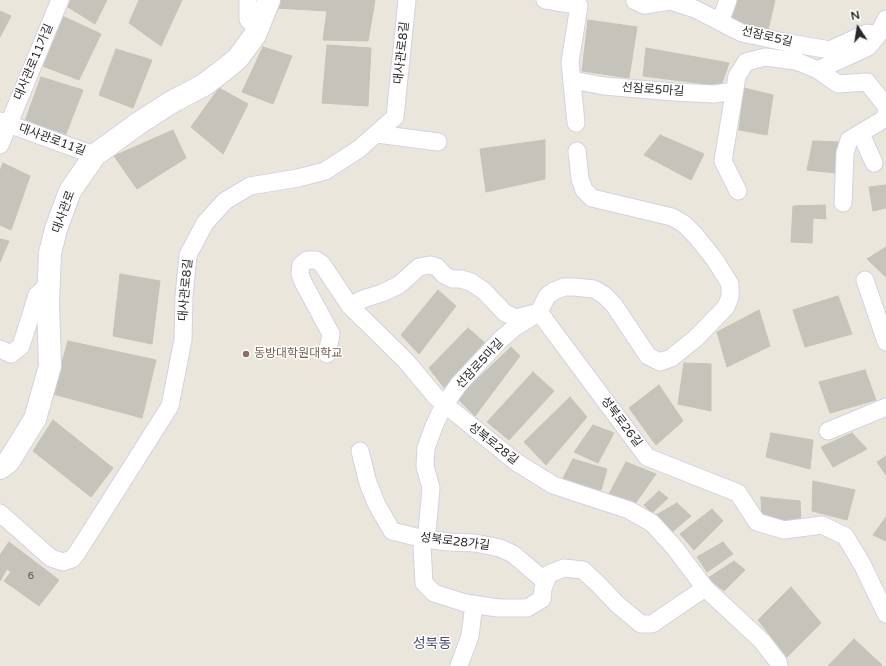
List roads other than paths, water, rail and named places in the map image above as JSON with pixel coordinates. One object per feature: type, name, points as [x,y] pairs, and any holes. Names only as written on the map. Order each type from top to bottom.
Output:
[{"type":"main road","name":"대사관로","points":[[0,468],[9,461],[35,419],[45,386],[50,366],[48,285],[50,253],[56,230],[70,191],[95,155],[170,103],[204,85],[230,66],[255,35],[269,0]]},
{"type":"street","name":"대사관로11가길","points":[[4,122],[60,0]]},
{"type":"street","points":[[248,0],[248,19],[257,30]]},
{"type":"street","name":"대사관로8길","points":[[0,513],[50,558],[63,562],[72,559],[77,553],[170,406],[183,340],[184,296],[188,255],[205,223],[225,201],[250,186],[298,178],[325,171],[359,149],[395,118],[407,0]]},
{"type":"street","points":[[545,0],[579,6],[570,62],[576,123]]},
{"type":"street","points":[[720,22],[728,0]]},
{"type":"street","name":"선잠로5길","points":[[635,1],[644,4],[670,1],[695,9],[742,33],[830,50],[867,33],[878,35]]},
{"type":"street","points":[[818,70],[868,47],[878,35],[886,19]]},
{"type":"street","points":[[738,191],[723,161],[737,76],[746,62],[765,57],[796,61],[818,70],[838,84],[867,82],[886,106]]},
{"type":"street","name":"선잠로5마길","points":[[572,80],[604,86],[674,92],[714,94],[734,91]]},
{"type":"street","points":[[843,203],[845,154],[849,140],[884,119],[886,114]]},
{"type":"street","name":"대사관로11길","points":[[0,145],[4,122],[95,155]]},
{"type":"street","points":[[377,134],[438,142]]},
{"type":"street","points":[[861,134],[874,163]]},
{"type":"street","name":"선잠로5마길","points":[[577,151],[580,179],[584,190],[592,198],[672,217],[684,224],[696,236],[715,260],[730,284],[730,297],[726,307],[696,338],[671,358],[660,362],[648,356],[614,305],[604,295],[594,289],[564,287],[554,290],[547,296],[539,312],[514,328],[500,340],[459,384],[444,405],[434,426],[426,448],[425,466],[431,488],[427,532],[422,546],[424,583],[434,593],[465,603],[498,608],[528,608],[542,599],[549,574],[564,568],[583,570],[617,604],[641,624],[652,624],[705,588]]},
{"type":"street","name":"성북로28길","points":[[327,354],[331,334],[302,282],[300,274],[301,265],[307,260],[316,260],[322,264],[350,306],[406,361],[444,405],[516,462],[553,485],[629,510],[652,523],[674,547],[705,588],[762,641],[778,662],[779,666]]},
{"type":"street","points":[[350,306],[363,299],[382,293],[399,285],[419,267],[430,265],[437,267],[444,275],[452,279],[461,279],[471,282],[484,291],[505,313],[516,318],[539,312]]},
{"type":"street","points":[[865,280],[886,342]]},
{"type":"street","points":[[0,348],[11,354],[21,346],[37,295],[48,285]]},
{"type":"street","name":"성북로26길","points":[[539,312],[647,457],[738,493],[757,522],[784,530],[822,525],[845,536],[862,564],[886,614]]},
{"type":"street","points":[[828,431],[886,407]]},
{"type":"street","name":"성북로28가길","points":[[360,451],[368,483],[377,505],[392,531],[424,539],[475,543],[500,548],[513,554],[546,582]]},
{"type":"street","points":[[459,666],[470,636],[474,604]]},
{"type":"place","name":"동방대학원대학교","points":[[246,354]]},
{"type":"district","name":"성북동","points":[[432,644]]}]
